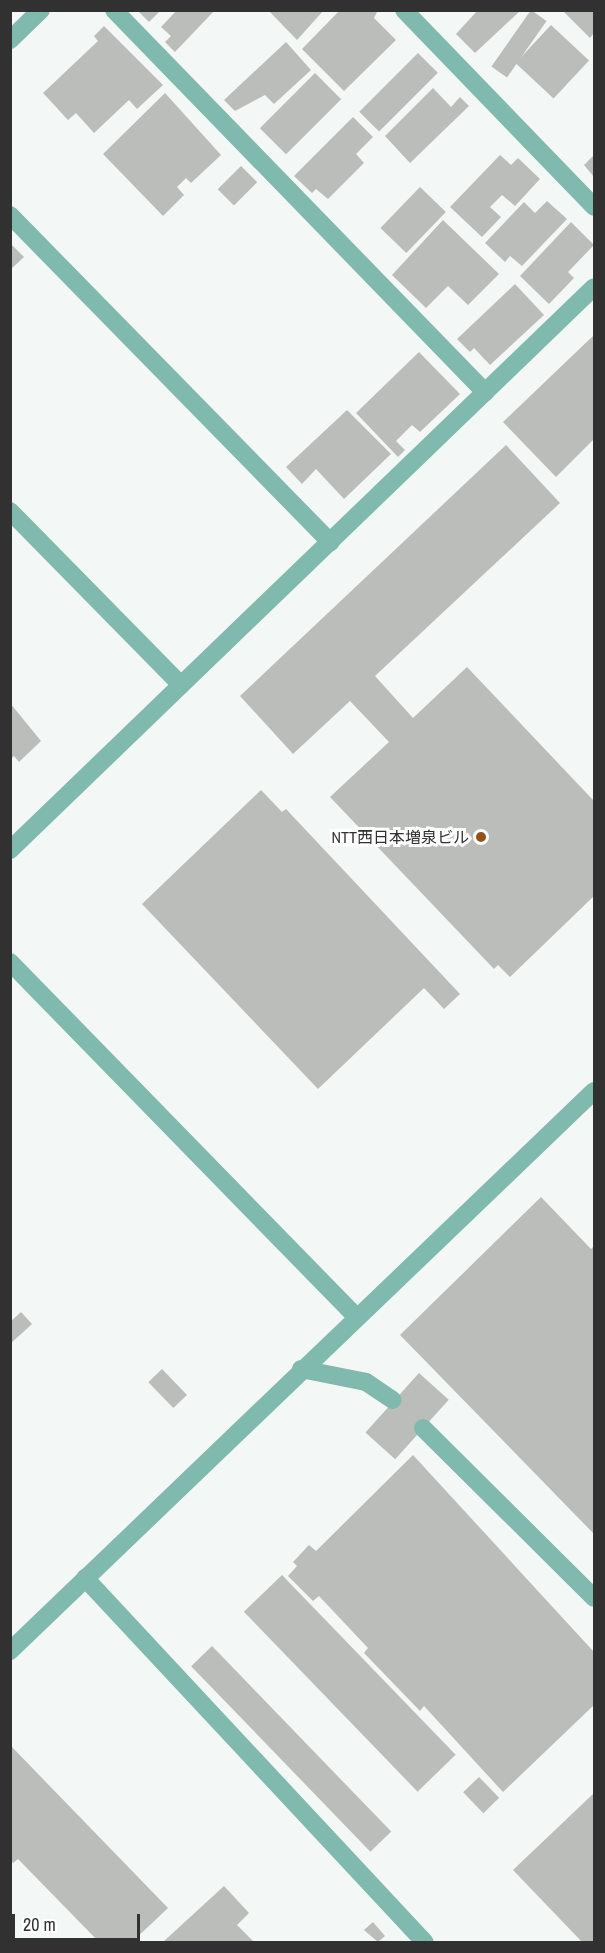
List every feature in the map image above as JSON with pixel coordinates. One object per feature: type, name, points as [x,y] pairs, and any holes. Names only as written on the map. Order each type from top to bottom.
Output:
[{"type":"street","points":[[10,40],[41,10]]},
{"type":"street","points":[[114,10],[485,392]]},
{"type":"street","points":[[404,10],[594,207]]},
{"type":"street","points":[[10,215],[330,542]]},
{"type":"street","points":[[10,850],[594,287]]},
{"type":"street","points":[[10,511],[182,685]]},
{"type":"street","points":[[10,962],[355,1316]]},
{"type":"street","points":[[10,1651],[355,1316],[594,1091]]},
{"type":"street","points":[[301,1369],[334,1378],[366,1382],[393,1400]]},
{"type":"street","points":[[423,1428],[594,1598]]},
{"type":"street","points":[[85,1578],[425,1942]]},
{"type":"building","points":[[137,10],[161,10],[149,22]]},
{"type":"building","points":[[177,10],[215,10],[175,52],[165,42],[171,36],[161,27]]},
{"type":"building","points":[[268,10],[324,10],[297,40]]},
{"type":"building","points":[[340,10],[378,10],[374,18],[396,40],[344,91],[302,49]]},
{"type":"building","points":[[478,10],[521,10],[475,53],[456,34]]},
{"type":"building","points":[[531,10],[547,21],[507,77],[491,67]]},
{"type":"building","points":[[562,10],[594,10],[594,33],[590,38]]},
{"type":"building","points":[[551,25],[589,60],[554,98],[516,63]]},
{"type":"building","points":[[104,26],[163,85],[137,109],[129,100],[94,133],[76,113],[68,120],[43,93],[98,41],[94,36]]},
{"type":"building","points":[[286,42],[311,70],[274,104],[265,95],[235,111],[224,100]]},
{"type":"building","points":[[418,53],[438,73],[379,131],[359,112]]},
{"type":"building","points":[[315,73],[341,99],[286,154],[260,128]]},
{"type":"building","points":[[433,88],[451,107],[460,97],[469,106],[410,163],[385,136]]},
{"type":"building","points":[[165,93],[221,155],[191,183],[186,178],[177,187],[184,195],[163,216],[103,154]]},
{"type":"building","points":[[353,117],[373,137],[356,154],[364,163],[328,199],[316,189],[312,193],[294,176]]},
{"type":"building","points":[[500,155],[511,165],[518,158],[540,179],[515,206],[502,195],[490,207],[501,217],[482,237],[450,207]]},
{"type":"building","points":[[594,155],[594,177],[584,165]]},
{"type":"building","points":[[241,166],[257,182],[234,206],[218,189]]},
{"type":"building","points":[[420,187],[446,212],[406,253],[380,228]]},
{"type":"building","points":[[547,201],[567,219],[522,266],[510,256],[505,262],[485,243],[524,202],[535,213]]},
{"type":"building","points":[[443,220],[499,274],[468,305],[448,286],[426,308],[392,275]]},
{"type":"building","points":[[571,222],[594,245],[568,272],[574,278],[549,304],[520,276]]},
{"type":"building","points":[[10,243],[24,257],[10,270]]},
{"type":"building","points":[[515,284],[544,315],[490,365],[474,348],[470,352],[457,339]]},
{"type":"building","points":[[594,335],[594,439],[556,477],[503,422]]},
{"type":"building","points":[[419,352],[460,394],[420,432],[412,425],[396,441],[405,450],[398,457],[356,413]]},
{"type":"building","points":[[347,410],[391,454],[344,499],[316,469],[302,484],[286,467]]},
{"type":"building","points":[[506,445],[560,503],[375,676],[413,718],[467,667],[594,801],[594,896],[510,977],[498,965],[494,969],[330,797],[389,742],[350,701],[293,754],[240,696]]},
{"type":"building","points":[[10,703],[41,741],[19,762],[14,756],[10,760]]},
{"type":"building","points":[[261,790],[282,812],[286,809],[460,994],[444,1009],[424,988],[318,1089],[142,904]]},
{"type":"building","points":[[541,1197],[591,1249],[594,1246],[594,1534],[400,1335]]},
{"type":"building","points":[[21,1312],[32,1324],[10,1344],[10,1322]]},
{"type":"building","points":[[162,1369],[187,1395],[173,1408],[148,1382]]},
{"type":"building","points":[[419,1373],[449,1400],[395,1459],[365,1432]]},
{"type":"building","points":[[413,1455],[594,1652],[594,1705],[503,1792],[424,1706],[420,1711],[364,1653],[368,1648],[319,1596],[313,1601],[288,1576],[297,1566],[293,1562],[309,1545],[316,1551]]},
{"type":"building","points":[[282,1575],[456,1755],[418,1792],[244,1612]]},
{"type":"building","points":[[212,1646],[391,1832],[370,1852],[191,1666]]},
{"type":"building","points":[[10,1745],[168,1908],[132,1942],[99,1942],[18,1859],[13,1863],[10,1860]]},
{"type":"building","points":[[479,1777],[499,1798],[483,1813],[463,1792]]},
{"type":"building","points":[[594,1793],[594,1942],[582,1942],[513,1870]]},
{"type":"building","points":[[224,1886],[249,1913],[237,1925],[254,1942],[163,1942]]},
{"type":"building","points":[[373,1922],[385,1936],[378,1942],[364,1930]]},
{"type":"place","name":"NTT西日本増泉ビル","points":[[481,837]]}]
